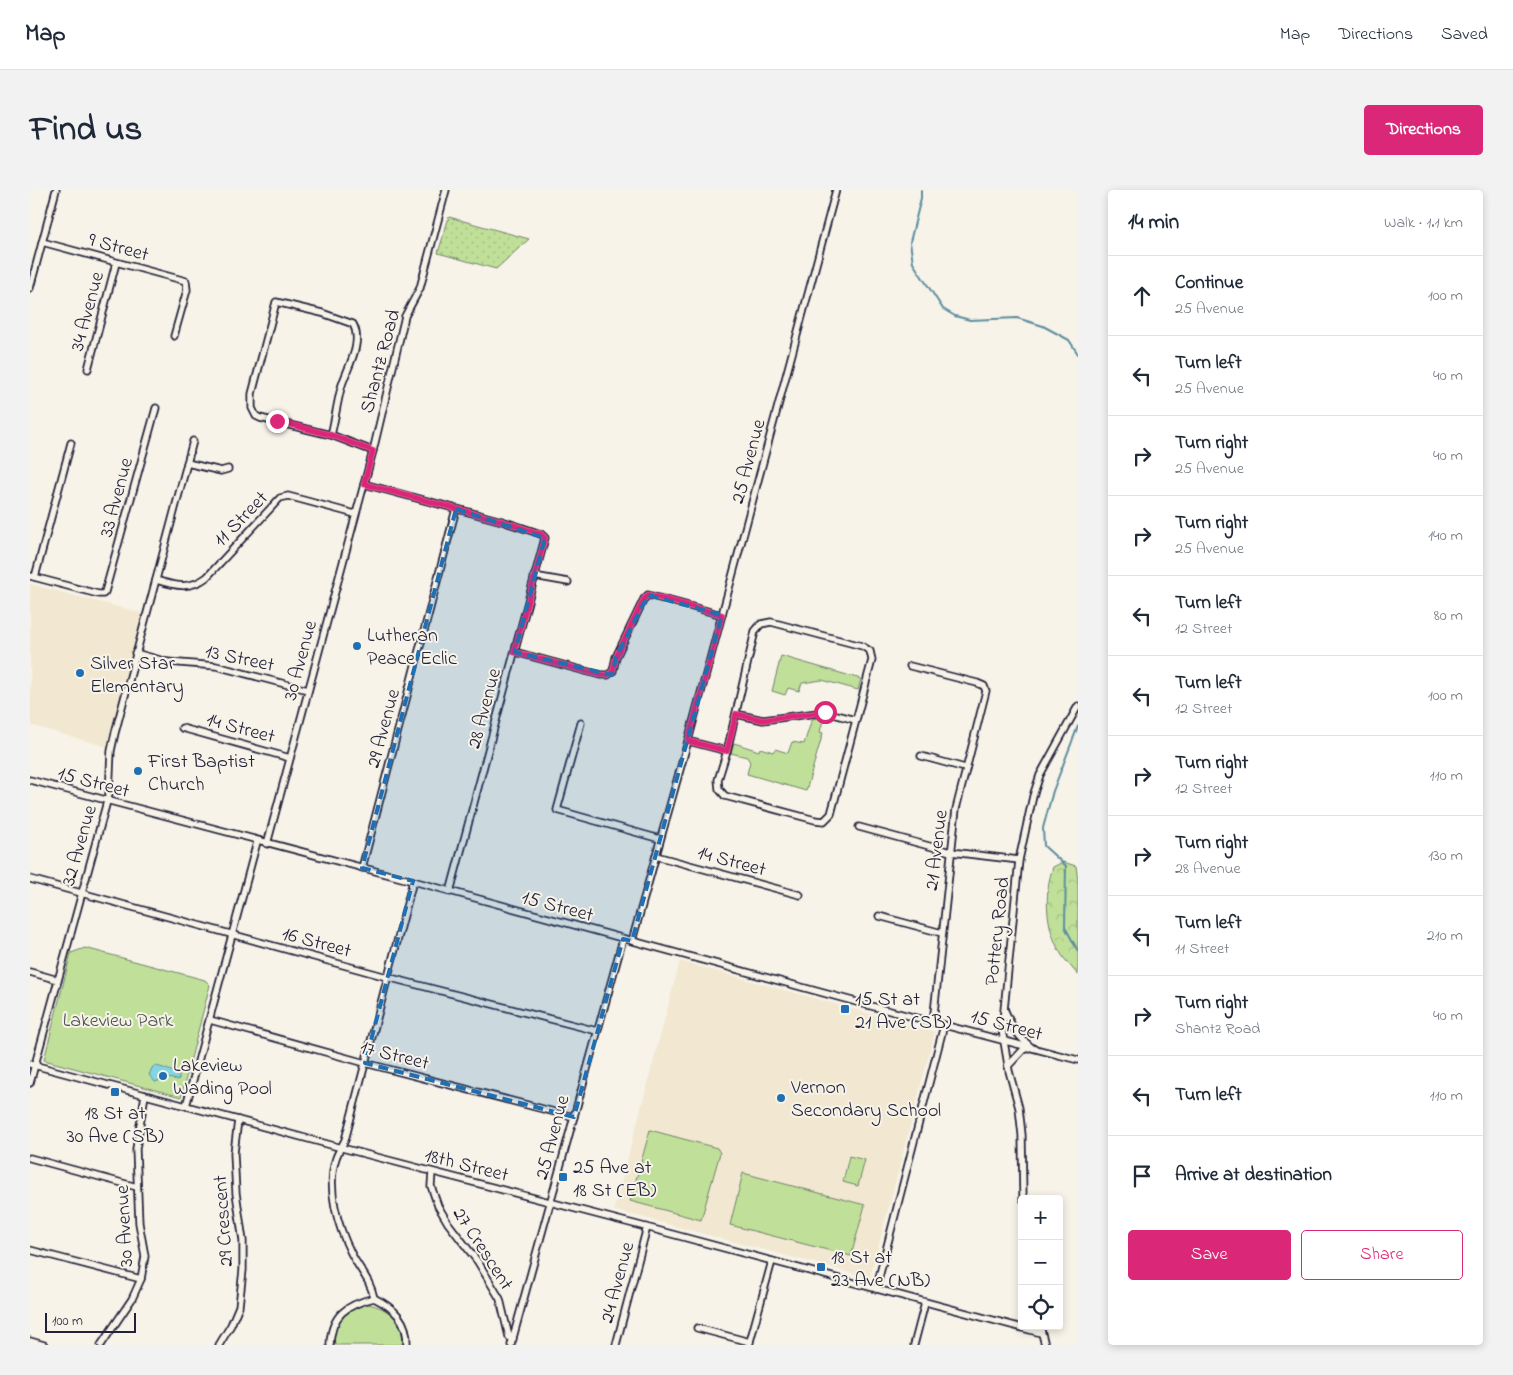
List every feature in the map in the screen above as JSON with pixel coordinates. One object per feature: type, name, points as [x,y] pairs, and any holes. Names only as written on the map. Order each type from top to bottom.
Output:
[{"type":"street","points":[[30,288],[56,190]]},
{"type":"street","name":"Shantz Road","points":[[364,484],[405,316],[420,288],[446,190]]},
{"type":"street","name":"25 Avenue","points":[[632,941],[688,741],[836,190]]},
{"type":"street","name":"9 Street","points":[[42,242],[186,282],[187,290],[174,336]]},
{"type":"street","name":"34 Avenue","points":[[88,368],[116,263]]},
{"type":"street","points":[[331,435],[342,384],[353,358],[356,338],[355,328],[353,324],[332,316],[276,302],[253,386],[251,401],[256,416],[331,435],[373,451]]},
{"type":"street","name":"33 Avenue","points":[[32,577],[103,594],[106,589],[156,408]]},
{"type":"street","name":"32 Avenue","points":[[30,1083],[32,1065],[58,980],[107,800],[110,785],[111,751],[135,652],[193,441]]},
{"type":"street","points":[[32,577],[71,443]]},
{"type":"street","points":[[187,463],[221,471],[228,469]]},
{"type":"street","points":[[364,484],[456,509]]},
{"type":"street","name":"30 Avenue","points":[[268,844],[364,484]]},
{"type":"street","name":"11 Street","points":[[156,580],[186,586],[198,584],[207,577],[280,498],[288,496],[355,514]]},
{"type":"street","name":"28 Avenue","points":[[450,892],[545,538],[541,534],[502,521],[456,509]]},
{"type":"street","name":"29 Avenue","points":[[362,868],[456,509]]},
{"type":"street","points":[[534,576],[568,582]]},
{"type":"street","points":[[514,652],[600,675],[608,675],[613,671],[616,657],[644,599],[648,595],[722,615]]},
{"type":"street","points":[[771,622],[862,646],[870,652],[872,660],[856,720],[831,814],[824,820],[815,820],[725,796],[719,789],[718,780],[727,751],[756,631],[761,624],[771,622]]},
{"type":"street","name":"13 Street","points":[[135,652],[168,662],[216,666],[308,690]]},
{"type":"street","name":"21 Avenue","points":[[910,666],[984,686],[986,690],[956,809],[932,1022]]},
{"type":"street","name":"Pottery Road","points":[[1023,1195],[1022,1136],[1019,1108],[1003,1039],[1004,1010],[1020,860],[1033,796],[1040,775],[1078,706]]},
{"type":"street","points":[[736,714],[763,720],[825,712],[856,720]]},
{"type":"street","points":[[581,722],[557,810],[660,839]]},
{"type":"street","name":"14 Street","points":[[182,728],[290,758]]},
{"type":"street","points":[[688,741],[727,751]]},
{"type":"street","points":[[921,756],[965,768]]},
{"type":"street","name":"15 Street","points":[[30,780],[1078,1060]]},
{"type":"street","points":[[859,826],[951,852],[1020,860]]},
{"type":"street","points":[[186,1106],[257,842]]},
{"type":"street","name":"14 Street","points":[[656,856],[800,895]]},
{"type":"street","name":"16 Street","points":[[30,879],[387,977],[597,1031]]},
{"type":"street","points":[[374,1298],[371,1285],[351,1252],[342,1231],[335,1206],[332,1182],[337,1157],[342,1148],[413,881]]},
{"type":"street","points":[[879,916],[942,933]]},
{"type":"street","name":"25 Avenue","points":[[512,1342],[623,939]]},
{"type":"street","points":[[30,972],[58,980]]},
{"type":"street","points":[[1004,1010],[1021,1039],[1031,1047]]},
{"type":"street","name":"17 Street","points":[[210,1020],[365,1063],[574,1117]]},
{"type":"street","points":[[876,1289],[944,1025]]},
{"type":"street","points":[[1008,1066],[1023,1050],[1031,1047]]},
{"type":"street","name":"18th Street","points":[[32,1065],[432,1172],[647,1227],[1041,1334]]},
{"type":"street","name":"30 Avenue","points":[[101,1345],[132,1300],[141,1279],[145,1256],[139,1223],[136,1149],[145,1096]]},
{"type":"street","name":"29 Crescent","points":[[219,1345],[231,1325],[239,1306],[243,1270],[243,1241],[236,1193],[234,1153],[238,1120]]},
{"type":"street","points":[[30,1158],[137,1187]]},
{"type":"street","name":"27 Crescent","points":[[432,1172],[431,1186],[438,1206],[500,1299],[509,1337],[512,1342]]},
{"type":"street","name":"24 Avenue","points":[[616,1345],[647,1227]]},
{"type":"street","points":[[30,1250],[141,1279]]},
{"type":"street","points":[[697,1328],[749,1343],[772,1261]]},
{"type":"street","points":[[330,1345],[331,1332],[335,1320],[344,1310],[358,1302],[374,1298],[390,1306],[402,1321],[407,1336],[406,1345]]},
{"type":"street","points":[[914,1345],[925,1303]]},
{"type":"street","points":[[1040,1330],[1045,1345]]},
{"type":"street","points":[[30,1341],[44,1345]]},
{"type":"highlighted area","points":[[456,509],[545,538],[515,652],[612,675],[616,657],[648,595],[722,615],[632,941],[623,939],[574,1117],[365,1063],[413,881],[362,868]]},
{"type":"shaded area","name":"Silver Star Elementary","points":[[30,584],[145,614],[111,748],[30,725]]},
{"type":"shaded area","name":"Vernon Secondary School","points":[[680,961],[935,1032],[870,1278],[614,1210]]},
{"type":"green space","points":[[449,217],[529,239],[496,269],[438,253]]},
{"type":"green space","points":[[781,656],[861,679],[858,690],[822,680],[802,683],[799,691],[788,688],[785,695],[772,691]]},
{"type":"green space","points":[[824,717],[820,732],[823,733],[806,791],[747,774],[750,762],[747,757],[731,753],[734,743],[759,751],[760,748],[773,752],[775,749],[788,753],[792,742],[804,744],[812,719]]},
{"type":"green space","points":[[1063,862],[1076,866],[1078,881],[1078,975],[1057,947],[1048,913],[1048,889],[1053,867]]},
{"type":"green space","name":"Lakeview Park","points":[[85,948],[205,980],[210,985],[181,1097],[44,1060],[71,953]]},
{"type":"green space","points":[[650,1130],[717,1148],[720,1153],[701,1220],[630,1201]]},
{"type":"green space","points":[[849,1156],[865,1160],[858,1186],[843,1182]]},
{"type":"green space","points":[[743,1173],[865,1205],[851,1256],[730,1225]]},
{"type":"green space","points":[[368,1304],[383,1309],[399,1323],[403,1337],[402,1345],[335,1345],[336,1329],[342,1317],[354,1309]]},
{"type":"water","points":[[154,1066],[179,1075],[179,1079],[167,1078],[155,1082],[149,1075]]},
{"type":"waterway","points":[[921,190],[921,198],[910,242],[913,263],[943,309],[955,316],[970,320],[1017,318],[1043,326],[1069,340],[1078,354]]},
{"type":"waterway","points":[[1078,726],[1053,791],[1043,828],[1044,846],[1066,866],[1065,927],[1078,951]]},
{"type":"place","name":"Lutheran Peace Eclic","points":[[357,646]]},
{"type":"place","name":"Silver Star Elementary","points":[[80,673]]},
{"type":"place","name":"First Baptist Church","points":[[138,771]]},
{"type":"place","name":"15 St at 21 Ave (SB)","points":[[845,1009]]},
{"type":"place","name":"Lakeview Wading Pool","points":[[163,1076]]},
{"type":"place","name":"18 St at 30 Ave (SB)","points":[[115,1092]]},
{"type":"place","name":"Vernon Secondary School","points":[[781,1098]]},
{"type":"place","name":"25 Ave at 18 St (EB)","points":[[563,1177]]},
{"type":"place","name":"18 St at 23 Ave (NB)","points":[[821,1267]]},
{"type":"route","points":[[277,421],[342,438],[373,451],[364,484],[502,521],[541,534],[545,538],[514,652],[600,675],[608,675],[613,671],[616,657],[644,599],[648,595],[722,615],[688,741],[727,751],[736,714],[763,720],[825,712]]}]
